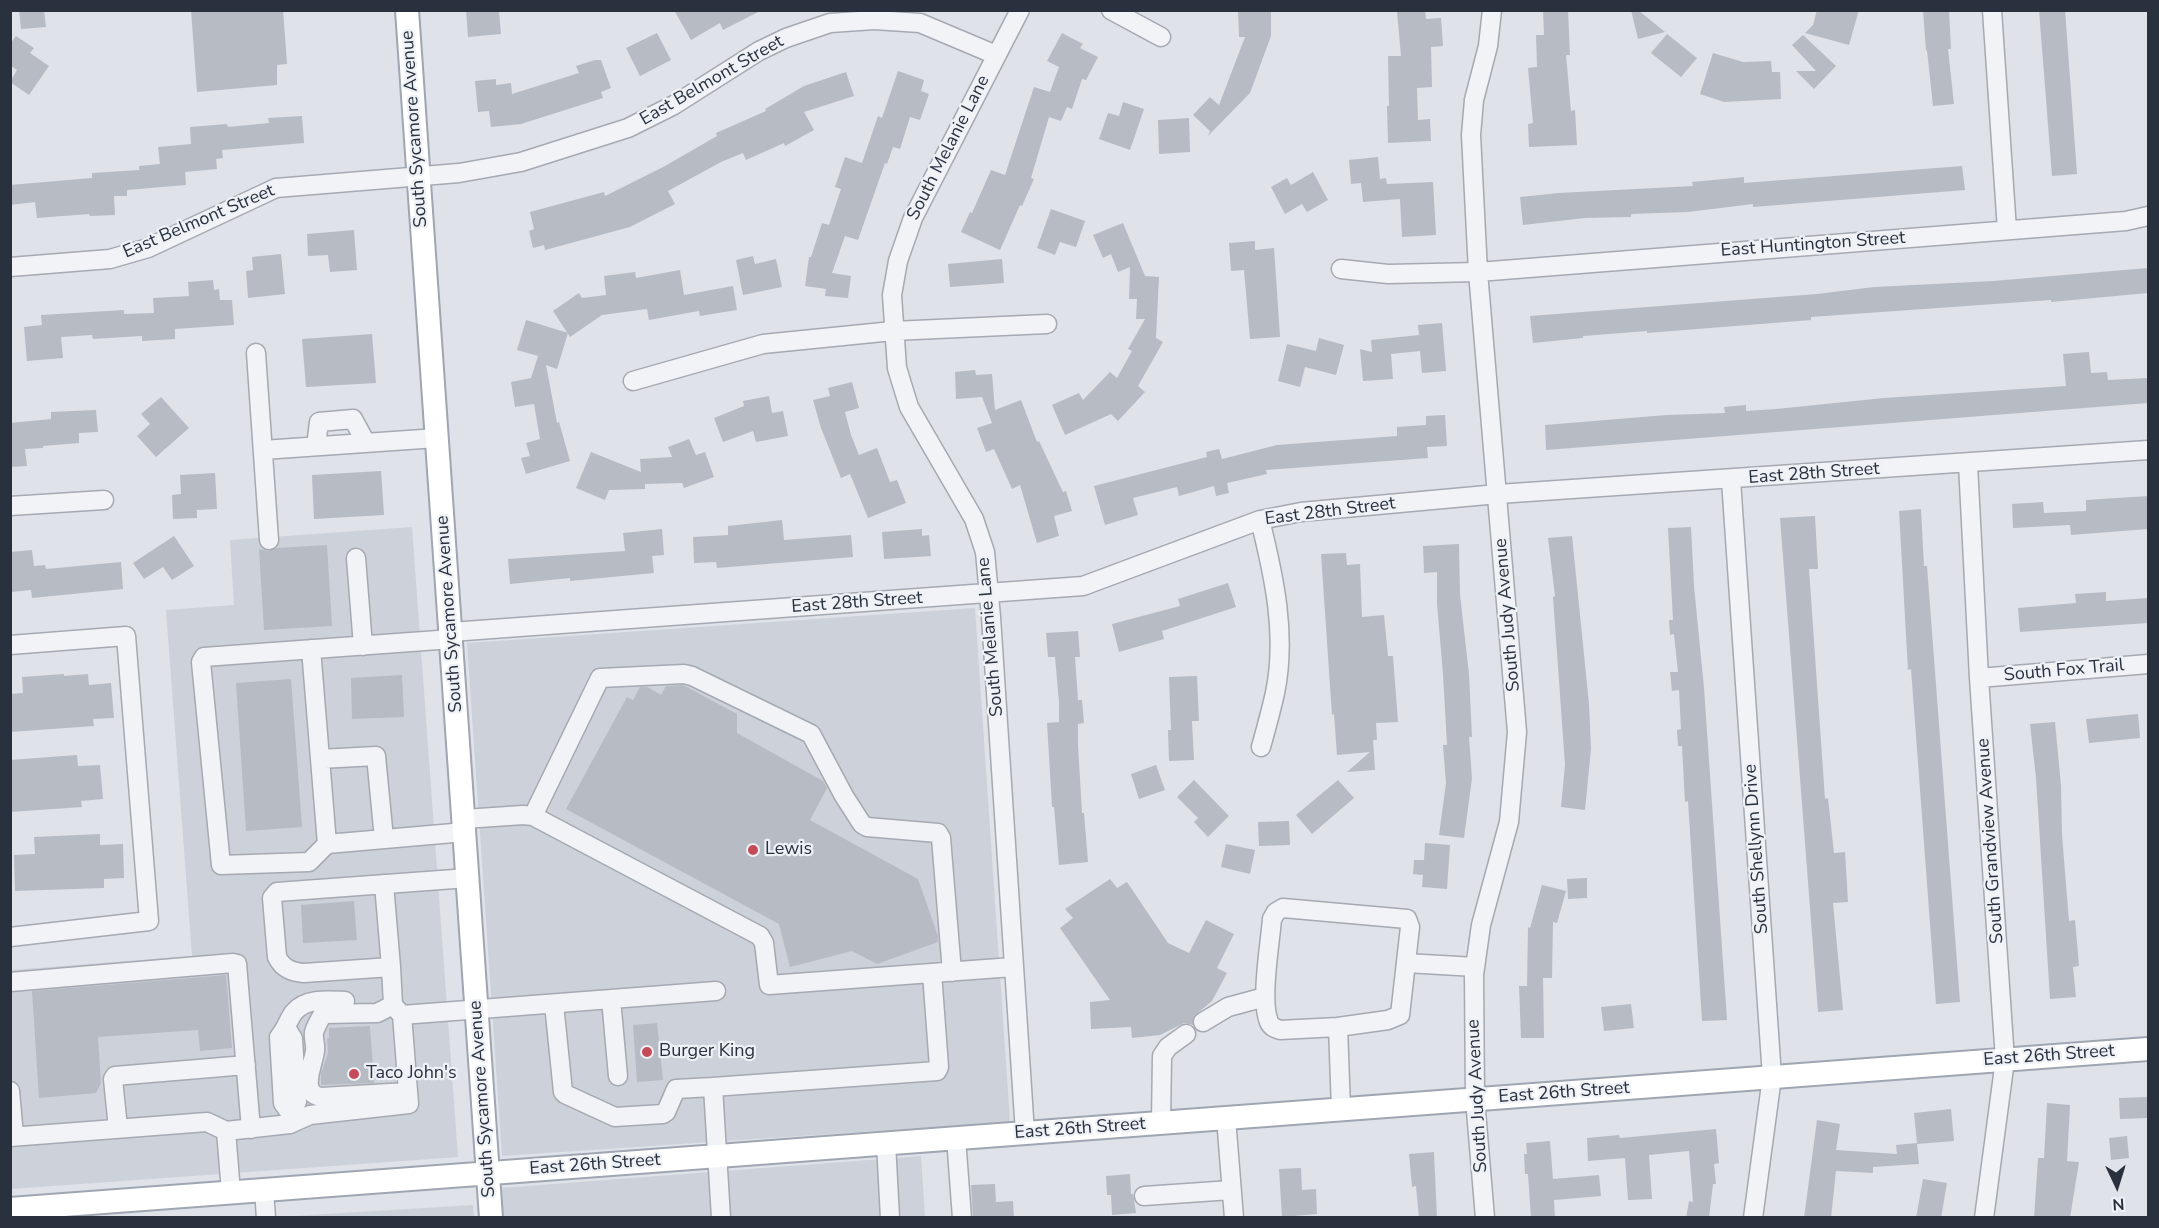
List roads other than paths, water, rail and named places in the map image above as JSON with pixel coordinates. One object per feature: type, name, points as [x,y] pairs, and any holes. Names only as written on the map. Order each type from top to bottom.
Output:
[{"type":"main road","name":"South Sycamore Avenue","points":[[407,10],[491,1218]]},
{"type":"main road","name":"East 26th Street","points":[[10,1209],[2148,1049]]},
{"type":"street","name":"South Melanie Lane","points":[[1020,10],[913,218],[898,261],[892,296],[897,368],[909,407],[974,519],[985,552],[1025,1133]]},
{"type":"street","points":[[1111,10],[1161,37]]},
{"type":"street","name":"South Judy Avenue","points":[[1485,1218],[1475,1099],[1475,968],[1481,925],[1509,822],[1517,742],[1478,272],[1471,135],[1474,100],[1488,46],[1492,10]]},
{"type":"street","points":[[1992,10],[2007,230]]},
{"type":"street","name":"East Belmont Street","points":[[10,267],[110,259],[148,248],[276,188],[459,173],[521,162],[628,128],[674,105],[759,51],[786,38],[830,23],[874,20],[920,23],[996,55]]},
{"type":"street","name":"East Huntington Street","points":[[1341,268],[1388,274],[1478,272],[2007,230],[2126,220],[2148,216]]},
{"type":"street","points":[[633,381],[763,344],[893,331],[1047,324]]},
{"type":"street","points":[[256,352],[269,540]]},
{"type":"street","points":[[316,446],[319,422],[350,418],[355,420],[366,443]]},
{"type":"street","points":[[262,450],[437,438]]},
{"type":"street","name":"East 28th Street","points":[[327,844],[309,862],[224,866],[219,863],[201,662],[204,657],[363,646],[451,636],[1083,586],[1260,520],[1301,512],[1498,494],[1968,464],[2148,450]]},
{"type":"street","name":"South Grandview Avenue","points":[[1968,464],[1979,678],[2006,1060],[1984,1218]]},
{"type":"street","name":"South Shellynn Drive","points":[[1731,480],[1772,1077],[1753,1218]]},
{"type":"street","points":[[10,506],[104,500]]},
{"type":"street","points":[[1260,520],[1275,578],[1280,642],[1275,691],[1261,747]]},
{"type":"street","points":[[356,558],[363,646]]},
{"type":"street","points":[[10,645],[126,636],[149,921],[10,936]]},
{"type":"street","points":[[311,649],[327,844],[384,839],[523,815],[533,816],[760,936],[764,943],[769,985],[1013,967]]},
{"type":"street","name":"South Fox Trail","points":[[1979,678],[2148,664]]},
{"type":"street","points":[[533,816],[600,678],[684,674],[692,676],[811,734],[844,796],[862,824],[867,827],[938,833],[941,838],[952,972]]},
{"type":"street","points":[[320,759],[376,756],[384,839]]},
{"type":"street","points":[[391,967],[304,973],[286,968],[277,957],[272,898],[277,892],[468,878]]},
{"type":"street","points":[[10,1091],[12,1137],[207,1122],[226,1131],[251,1129],[290,1119],[409,1104],[391,967],[384,884]]},
{"type":"street","points":[[1283,908],[1407,919],[1410,927],[1400,1015],[1388,1020],[1338,1027],[1280,1030],[1273,1028],[1269,1022],[1265,997],[1272,919],[1276,912],[1283,908]]},
{"type":"street","points":[[1406,963],[1475,968]]},
{"type":"street","points":[[10,982],[237,964],[251,1129]]},
{"type":"street","points":[[554,1004],[563,1092],[615,1117],[663,1114],[676,1089],[936,1071],[939,1067],[933,973]]},
{"type":"street","points":[[408,1092],[321,1097],[314,1095],[308,1082],[315,1050],[314,1032],[323,1014],[398,1010],[477,1010],[716,991]]},
{"type":"street","points":[[1203,1022],[1228,1007],[1265,997]]},
{"type":"street","points":[[611,999],[618,1076]]},
{"type":"street","points":[[290,1119],[283,1103],[279,1037],[287,1029],[295,1011],[307,1002],[340,1001],[398,1010]]},
{"type":"street","points":[[1338,1027],[1341,1109]]},
{"type":"street","points":[[1161,1123],[1162,1056],[1168,1047],[1186,1034]]},
{"type":"street","points":[[118,1128],[113,1079],[115,1076],[246,1065]]},
{"type":"street","points":[[713,1087],[721,1218]]},
{"type":"street","points":[[1226,1118],[1234,1218]]},
{"type":"street","points":[[226,1131],[231,1192]]},
{"type":"street","points":[[956,1138],[962,1218]]},
{"type":"street","points":[[886,1143],[890,1218]]},
{"type":"street","points":[[264,1190],[266,1218]]},
{"type":"street","points":[[1144,1197],[1231,1190]]},
{"type":"place","name":"Lewis","points":[[753,850]]},
{"type":"place","name":"Burger King","points":[[647,1052]]},
{"type":"place","name":"Taco John's","points":[[354,1074]]}]
